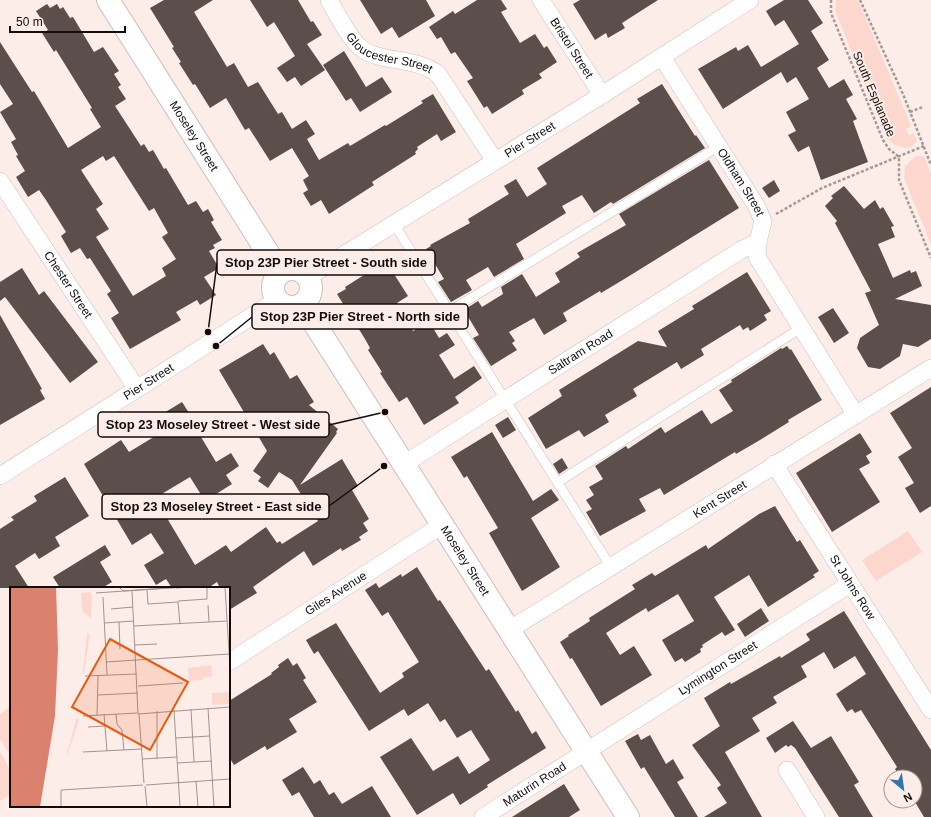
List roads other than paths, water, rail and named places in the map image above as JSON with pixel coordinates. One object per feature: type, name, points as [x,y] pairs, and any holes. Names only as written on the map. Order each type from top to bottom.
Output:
[{"type":"street","name":"Moseley Street","points":[[108,0],[280,272]]},
{"type":"street","name":"Gloucester Street","points":[[328,0],[361,49],[374,54],[428,67],[438,74],[495,161]]},
{"type":"street","name":"Bristol Street","points":[[541,0],[602,95]]},
{"type":"street","name":"Pier Street","points":[[308,277],[602,95],[750,0]]},
{"type":"street","name":"Oldham Street","points":[[662,57],[757,207],[763,221],[758,242],[757,257],[856,415]]},
{"type":"street","name":"Chester Street","points":[[0,181],[137,389]]},
{"type":"street","name":"Saltram Road","points":[[404,464],[741,250],[758,242]]},
{"type":"street","points":[[292,268],[304,272],[308,277],[311,289],[307,300],[302,304],[292,307],[281,304],[277,300],[272,288],[276,276],[280,272],[292,268]]},
{"type":"street","name":"Pier Street","points":[[0,476],[277,300]]},
{"type":"street","name":"Moseley Street","points":[[302,304],[628,817]]},
{"type":"street","name":"Kent Street","points":[[509,630],[774,464],[931,368]]},
{"type":"street","name":"St Johns Row","points":[[774,464],[931,710]]},
{"type":"street","name":"Giles Avenue","points":[[230,661],[442,525]]},
{"type":"street","name":"Lymington Street","points":[[586,752],[850,584]]},
{"type":"street","name":"Maturin Road","points":[[483,817],[586,752]]},
{"type":"street","points":[[786,770],[816,817]]},
{"type":"lane","points":[[450,312],[718,147]]},
{"type":"lane","points":[[394,224],[611,566]]},
{"type":"lane","points":[[558,482],[801,328]]},
{"type":"place","name":"Stop 23P Pier Street - South side","points":[[208,332]]},
{"type":"place","name":"Stop 23P Pier Street - North side","points":[[216,346]]},
{"type":"place","name":"Stop 23 Moseley Street - West side","points":[[385,412]]},
{"type":"place","name":"Stop 23 Moseley Street - East side","points":[[384,466]]}]
